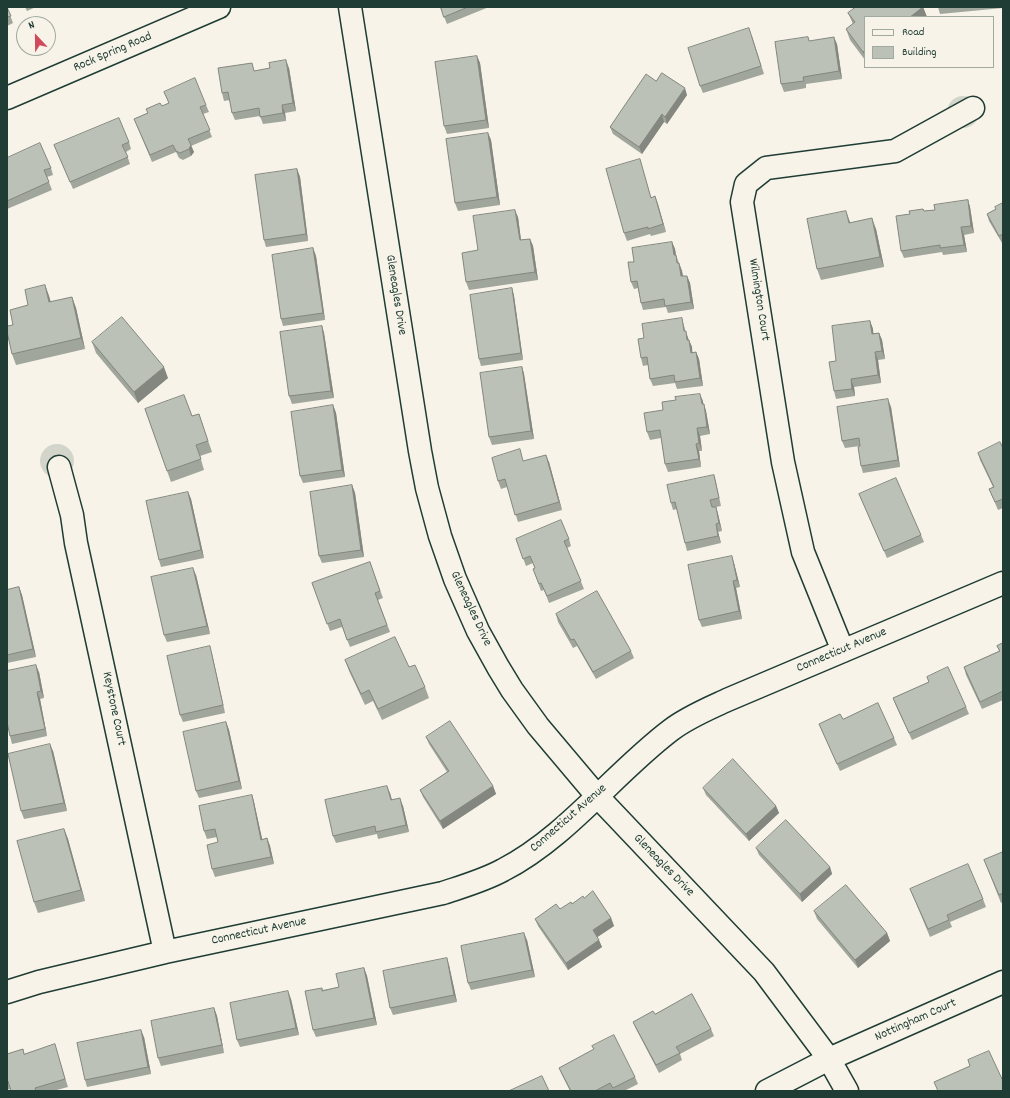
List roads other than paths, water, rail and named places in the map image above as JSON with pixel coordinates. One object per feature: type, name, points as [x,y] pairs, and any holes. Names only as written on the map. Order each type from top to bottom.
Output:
[{"type":"street","name":"Rock Spring Road","points":[[7,98],[219,7]]},
{"type":"street","name":"Gleneagles Drive","points":[[350,7],[427,488],[440,536],[455,579],[478,631],[498,668],[538,726],[597,796],[764,972],[829,1060],[847,1091]]},
{"type":"street","name":"Wilmington Court","points":[[843,651],[802,552],[783,462],[742,202],[746,184],[766,168],[895,151],[973,108]]},
{"type":"street","name":"Keystone Court","points":[[59,467],[72,515],[76,544],[165,952]]},
{"type":"street","name":"Connecticut Avenue","points":[[7,992],[39,982],[165,952],[443,892],[475,882],[503,870],[527,856],[549,839],[643,753],[672,729],[699,713],[1003,583]]},
{"type":"street","name":"Nottingham Court","points":[[766,1091],[829,1060],[1003,982]]}]
